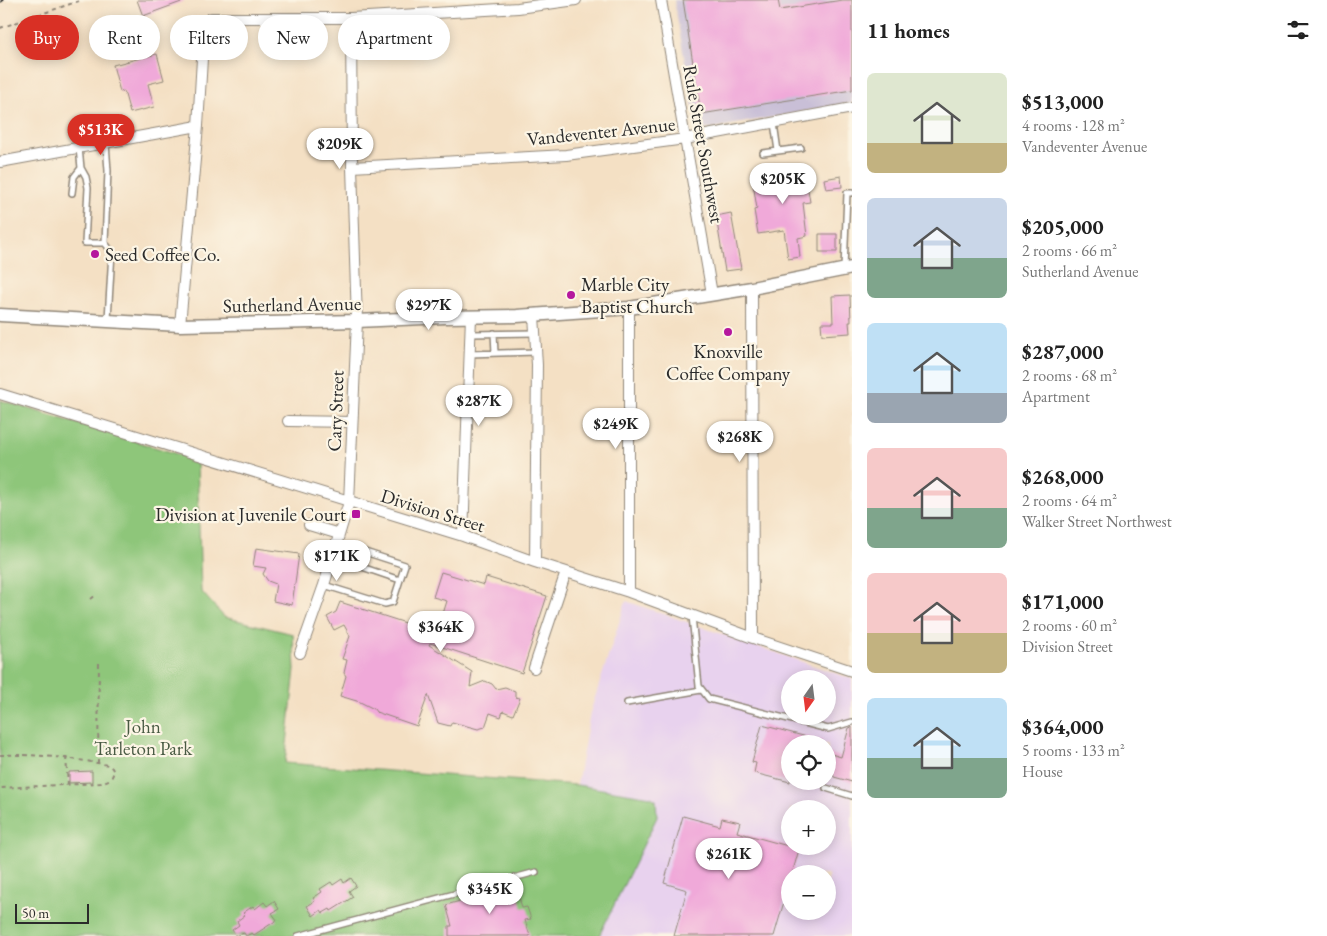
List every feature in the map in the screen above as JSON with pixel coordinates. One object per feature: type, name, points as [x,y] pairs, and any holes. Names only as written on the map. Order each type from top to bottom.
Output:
[{"type":"street","points":[[401,15],[518,8],[571,0]]},
{"type":"street","name":"Rule Street Southwest","points":[[661,0],[712,294]]},
{"type":"street","points":[[180,325],[198,126],[204,25],[211,18],[338,18]]},
{"type":"street","name":"Cary Street","points":[[300,653],[324,585],[349,502],[356,321],[351,60]]},
{"type":"street","name":"Vandeventer Avenue","points":[[352,167],[566,155],[685,139],[852,108]]},
{"type":"street","points":[[0,162],[198,126]]},
{"type":"street","name":"Sutherland Avenue","points":[[0,315],[180,325],[534,315],[629,308],[752,288],[848,268]]},
{"type":"street","points":[[752,288],[753,638]]},
{"type":"street","points":[[629,308],[629,592]]},
{"type":"street","points":[[534,315],[536,352],[535,562]]},
{"type":"street","points":[[463,536],[468,354],[471,316]]},
{"type":"street","name":"Division Street","points":[[0,394],[463,536],[535,562],[629,592],[753,638],[852,671]]},
{"type":"street","points":[[288,421],[352,422]]},
{"type":"street","points":[[309,525],[339,534]]},
{"type":"street","points":[[534,668],[566,572]]},
{"type":"lane","points":[[774,123],[778,151]]},
{"type":"lane","points":[[106,143],[108,171],[105,243],[112,252],[108,321]]},
{"type":"lane","points":[[79,148],[81,168],[86,177],[88,188],[85,243],[105,243]]},
{"type":"lane","points":[[763,153],[801,148]]},
{"type":"lane","points":[[72,193],[74,177],[81,168]]},
{"type":"lane","points":[[848,268],[846,193],[852,193]]},
{"type":"lane","points":[[470,334],[535,332]]},
{"type":"lane","points":[[494,333],[495,353]]},
{"type":"lane","points":[[468,354],[536,352]]},
{"type":"lane","points":[[324,585],[385,604],[393,602],[405,565],[365,552],[359,566],[400,580]]},
{"type":"lane","points":[[692,615],[699,686],[709,699],[828,729],[852,722]]},
{"type":"lane","points":[[627,703],[701,690]]},
{"type":"lane","points":[[832,790],[852,796]]},
{"type":"lane","points":[[298,936],[536,872]]},
{"type":"path","points":[[0,28],[79,1]]},
{"type":"path","points":[[91,599],[96,594]]},
{"type":"path","points":[[98,763],[99,660]]},
{"type":"path","points":[[0,755],[37,754],[66,757],[98,763],[112,768],[114,772],[111,779],[101,783],[0,788]]},
{"type":"path","points":[[66,757],[68,785]]},
{"type":"shaded area","points":[[674,0],[852,0],[852,103],[697,131]]},
{"type":"shaded area","points":[[626,601],[826,670],[781,670],[781,725],[836,725],[836,673],[852,679],[852,936],[599,936],[657,817],[577,785],[590,713]]},
{"type":"green space","name":"John Tarleton Park","points":[[0,400],[197,460],[201,591],[224,617],[293,634],[295,669],[285,763],[577,785],[651,797],[656,800],[657,817],[599,936],[0,936]]},
{"type":"building","points":[[137,0],[184,0],[146,15],[143,15]]},
{"type":"building","points":[[683,0],[778,0],[780,10],[852,0],[852,90],[701,114]]},
{"type":"building","points":[[133,60],[159,60],[164,80],[148,84],[154,107],[130,113],[124,91],[120,92],[113,65]]},
{"type":"building","points":[[804,165],[810,202],[803,203],[807,236],[798,238],[800,257],[788,259],[784,230],[758,234],[754,210],[757,209],[753,183],[761,181],[763,171]]},
{"type":"building","points":[[841,176],[842,187],[826,189],[824,179]]},
{"type":"building","points":[[731,213],[741,269],[725,271],[716,216]]},
{"type":"building","points":[[819,234],[837,234],[837,252],[819,252]]},
{"type":"building","points":[[850,295],[850,333],[822,335],[821,323],[833,323],[832,296]]},
{"type":"building","points":[[256,548],[299,554],[292,605],[273,601],[276,584],[268,581],[263,574],[266,568],[253,566]]},
{"type":"building","points":[[441,572],[484,585],[486,577],[547,596],[522,673],[430,643],[429,645],[472,672],[470,687],[485,681],[492,684],[496,689],[505,687],[515,691],[515,697],[520,698],[513,715],[503,711],[501,717],[490,713],[485,727],[478,729],[452,722],[450,726],[438,723],[428,695],[417,726],[376,712],[360,702],[340,696],[346,676],[344,673],[347,660],[342,659],[350,636],[344,625],[334,630],[327,617],[336,612],[340,602],[437,633],[447,601],[433,597]]},
{"type":"building","points":[[762,725],[800,735],[781,735],[781,780],[754,773],[756,763],[752,762]]},
{"type":"building","points":[[852,727],[852,782],[836,778],[836,755],[841,757],[849,728]]},
{"type":"building","points":[[92,771],[92,782],[69,783],[69,772]]},
{"type":"building","points":[[683,816],[720,826],[722,818],[740,822],[737,832],[781,844],[781,855],[797,855],[795,865],[781,865],[781,912],[774,936],[674,936],[687,890],[664,883]]},
{"type":"building","points":[[351,878],[356,886],[349,891],[353,897],[331,911],[330,909],[323,913],[321,910],[313,916],[307,906],[315,901],[313,898],[322,892],[320,889],[331,882],[333,885],[342,879],[344,883]]},
{"type":"building","points":[[516,885],[522,908],[527,907],[531,919],[525,920],[530,936],[449,936],[449,926],[452,926],[446,905]]},
{"type":"building","points":[[274,901],[279,909],[272,913],[277,920],[254,935],[252,933],[246,936],[244,933],[236,936],[232,930],[239,925],[237,921],[245,915],[243,913],[253,906],[255,909],[264,902],[267,906]]},
{"type":"place","name":"Seed Coffee Co.","points":[[95,254]]},
{"type":"place","name":"Marble City Baptist Church","points":[[571,295]]},
{"type":"place","name":"Knoxville Coffee Company","points":[[728,332]]},
{"type":"place","name":"Division at Juvenile Court","points":[[356,514]]}]
